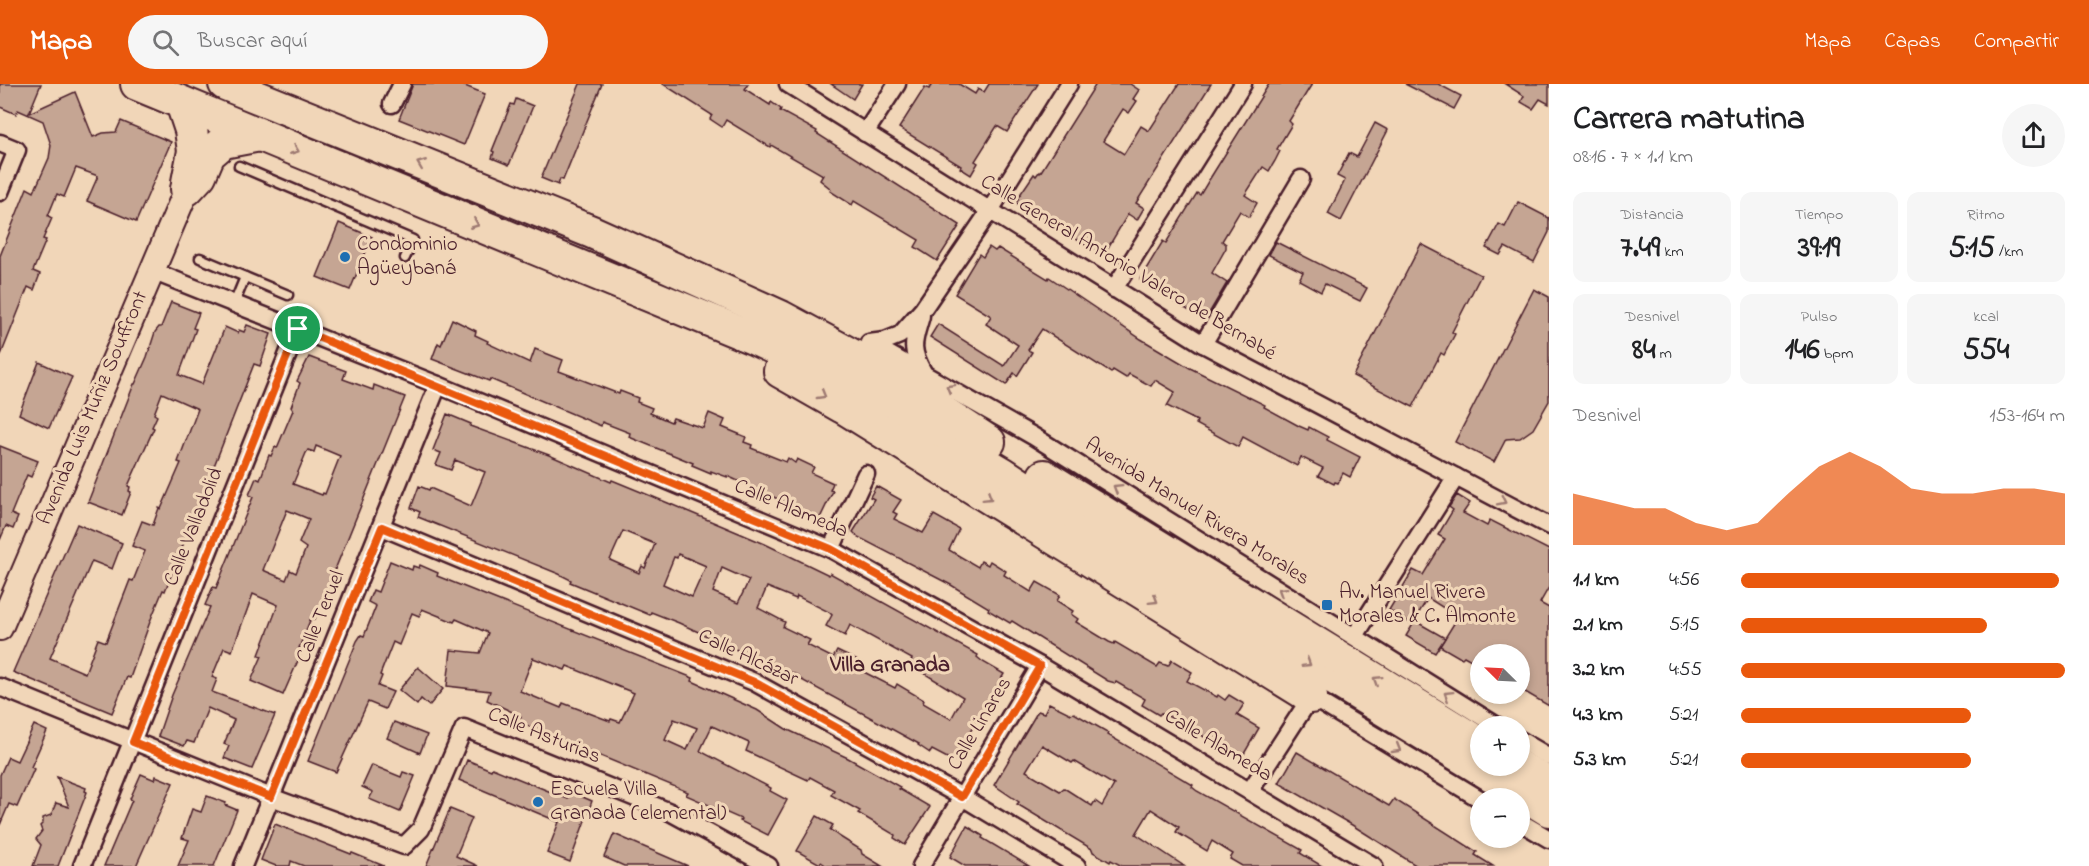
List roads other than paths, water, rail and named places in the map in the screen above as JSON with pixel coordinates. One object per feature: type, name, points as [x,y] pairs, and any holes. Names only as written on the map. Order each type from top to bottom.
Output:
[{"type":"highway","points":[[225,84],[256,91],[592,232],[781,318],[872,366],[1016,459],[1083,513],[1549,810]]},
{"type":"highway","points":[[139,85],[753,338],[859,388],[1004,474],[1083,513],[1470,738]]},
{"type":"highway","points":[[182,103],[191,130],[194,151],[187,189]]},
{"type":"highway","points":[[187,189],[200,175],[209,154],[223,142],[260,135]]},
{"type":"highway","points":[[592,232],[661,252],[764,293],[869,343]]},
{"type":"highway","points":[[663,301],[843,407],[1311,697]]},
{"type":"highway","points":[[1530,773],[1549,784]]},
{"type":"street","points":[[392,104],[402,84]]},
{"type":"street","name":"Calle General Antonio Valero de Bernabé","points":[[788,84],[1203,344],[1549,525]]},
{"type":"street","points":[[865,133],[897,84]]},
{"type":"street","points":[[869,343],[885,341],[900,335],[923,309],[989,212],[1069,84]]},
{"type":"street","points":[[1114,289],[1243,84]]},
{"type":"street","points":[[0,143],[17,150],[0,192]]},
{"type":"street","points":[[1203,344],[1301,179]]},
{"type":"street","name":"Avenida Luis Muñiz Souffront","points":[[0,628],[187,189]]},
{"type":"street","name":"Calle Alameda","points":[[152,271],[438,385],[831,549],[1040,666],[1374,866]]},
{"type":"street","points":[[923,309],[913,343],[916,361],[923,372]]},
{"type":"street","name":"Calle Valladolid","points":[[82,866],[298,329]]},
{"type":"street","name":"Avenida Manuel Rivera Morales","points":[[869,343],[1033,436],[1481,716]]},
{"type":"street","name":"Calle Teruel","points":[[243,866],[438,385]]},
{"type":"street","points":[[831,549],[866,474]]},
{"type":"street","points":[[1355,636],[1456,477]]},
{"type":"street","name":"Calle Alcázar","points":[[382,527],[754,682],[962,797],[1077,866]]},
{"type":"street","name":"Calle Linares","points":[[921,866],[1040,666]]},
{"type":"street","points":[[0,687],[271,797]]},
{"type":"street","points":[[1250,791],[1311,697],[1470,793]]},
{"type":"street","name":"Calle Asturias","points":[[271,797],[404,846],[421,829],[464,728],[670,812],[769,866]]},
{"type":"street","points":[[1530,746],[1549,757]]},
{"type":"street","points":[[1530,828],[1549,839]]},
{"type":"lane","points":[[239,166],[413,240],[405,258]]},
{"type":"lane","points":[[200,258],[288,295]]},
{"type":"lane","points":[[234,304],[245,277]]},
{"type":"place","name":"Condominio Agüeybaná","points":[[345,257]]},
{"type":"place","name":"Av. Manuel Rivera Morales & C. Almonte","points":[[1327,605]]},
{"type":"place","name":"Escuela Villa Granada (elemental)","points":[[538,802]]},
{"type":"district","name":"Villa Granada","points":[[890,666]]}]
